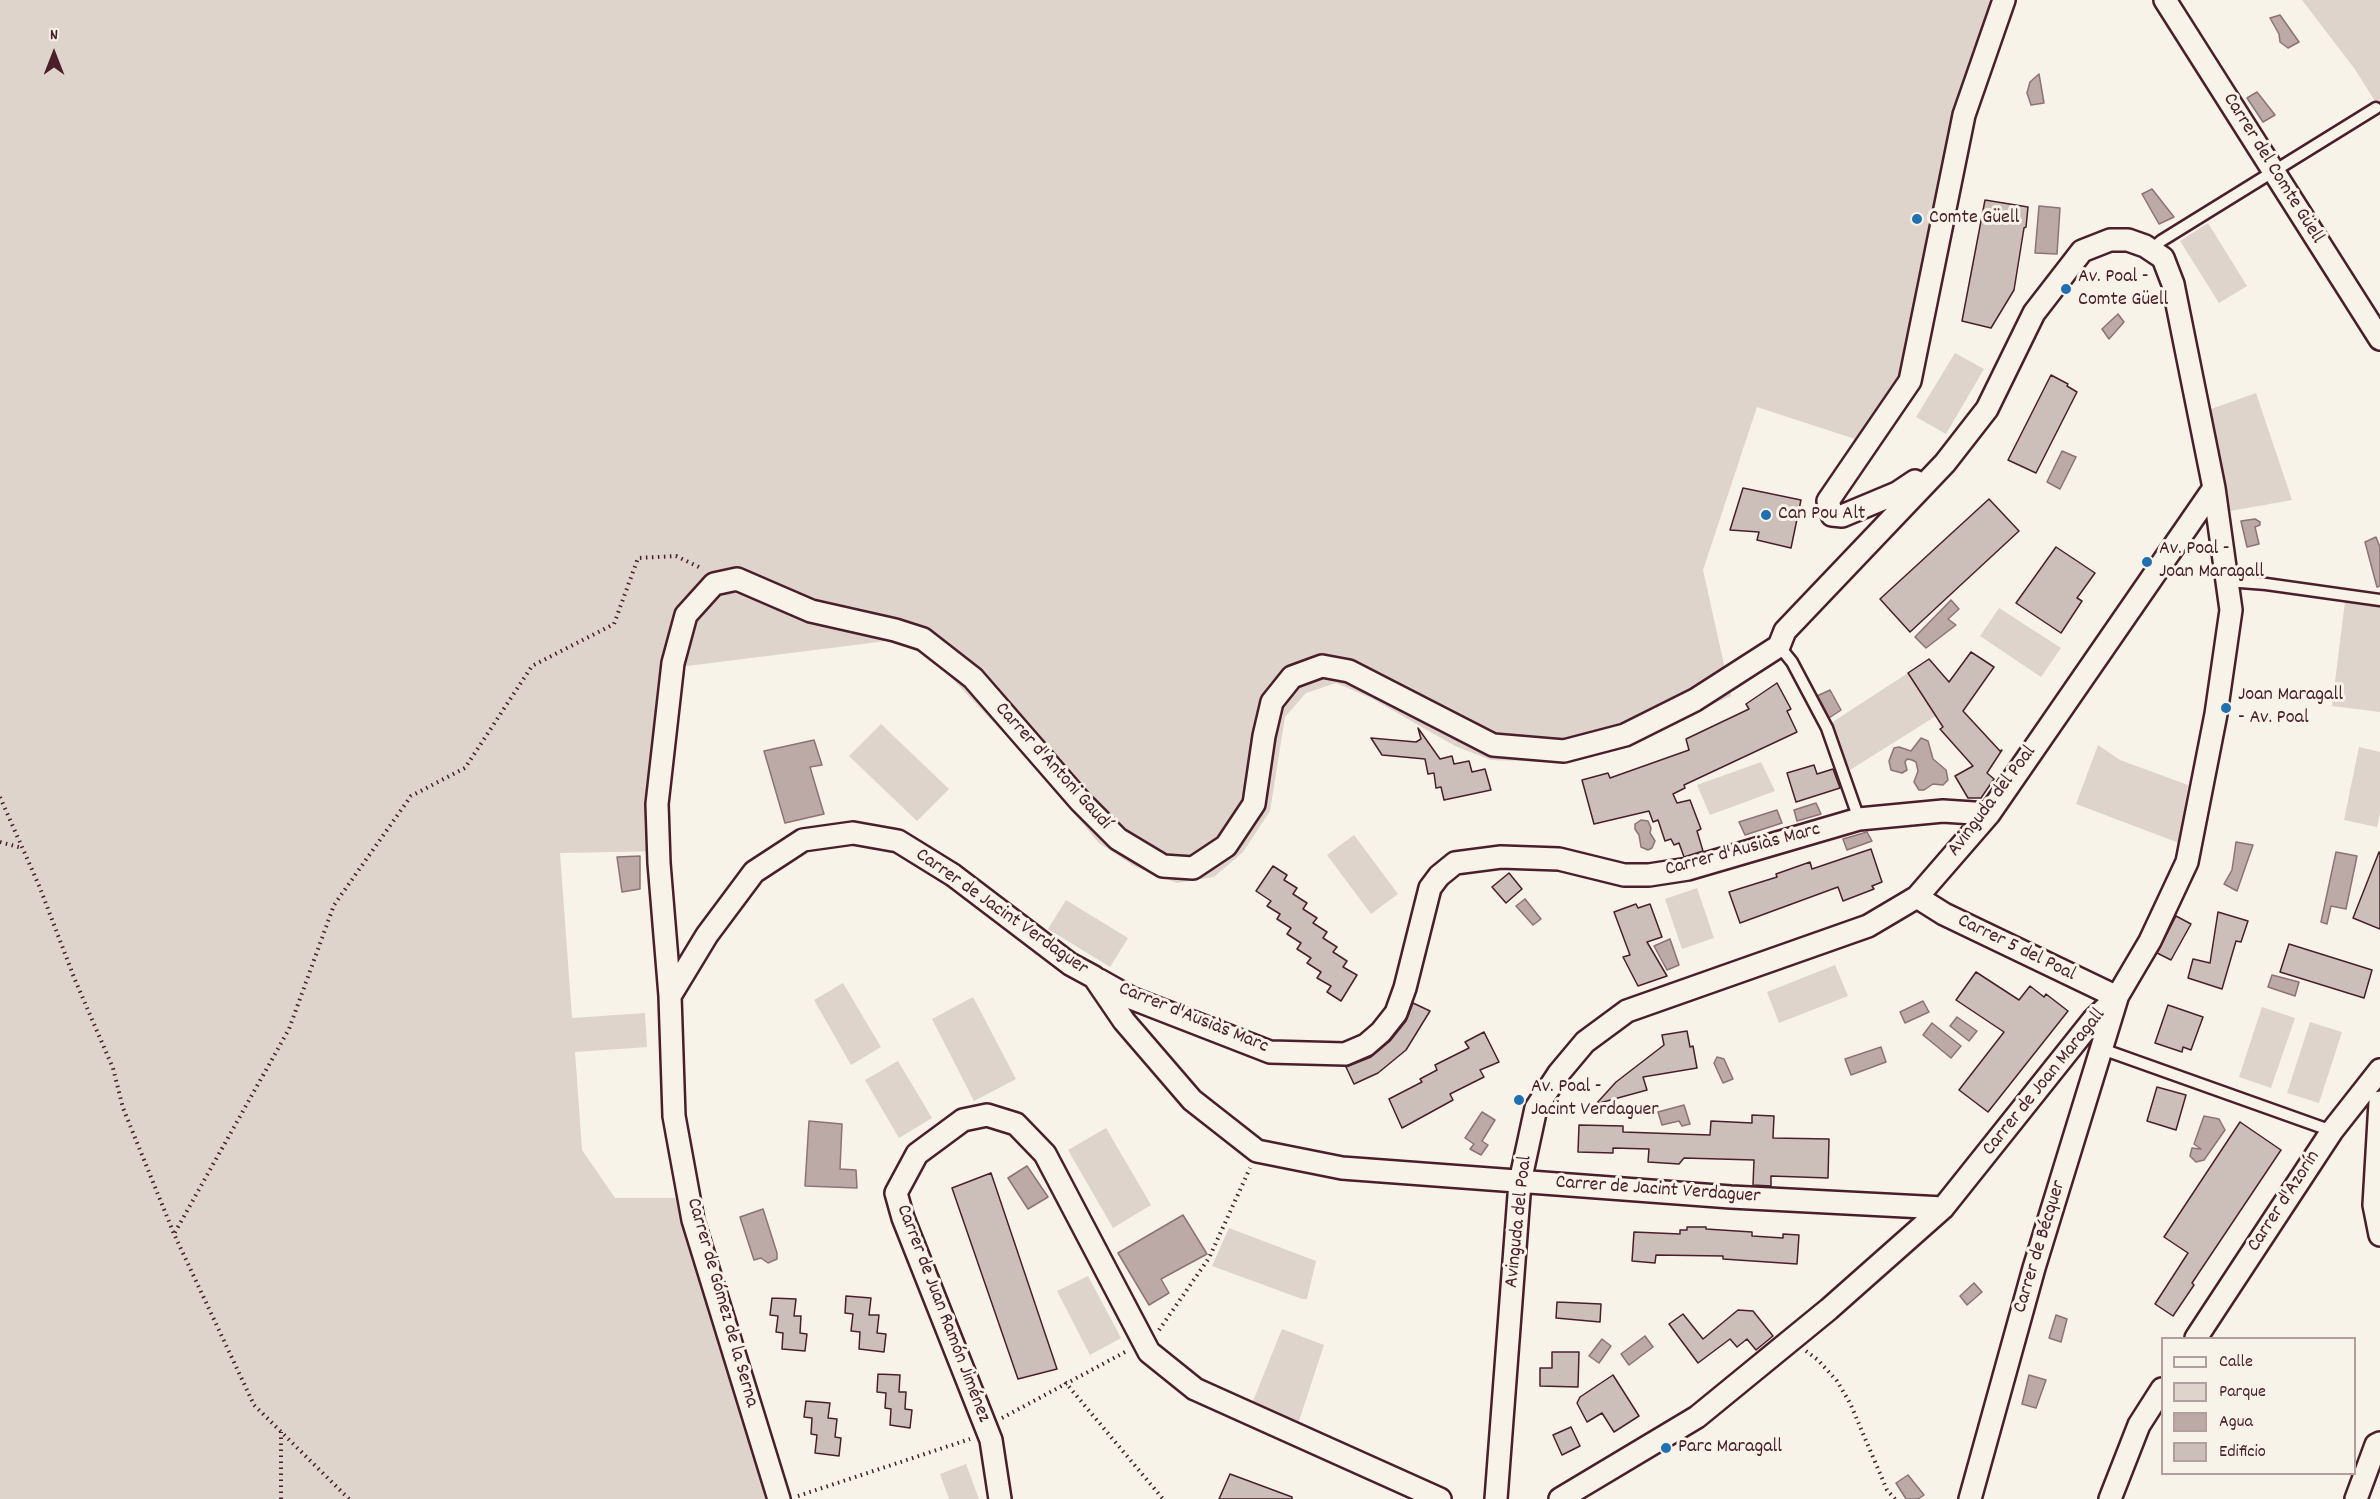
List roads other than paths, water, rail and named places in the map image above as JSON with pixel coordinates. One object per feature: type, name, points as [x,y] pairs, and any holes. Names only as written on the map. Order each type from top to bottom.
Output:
[{"type":"street","points":[[2004,0],[1964,115],[1910,381],[1828,501],[1832,515],[1842,516],[1898,493],[1945,463],[1986,409],[2034,313],[2082,250],[2110,240],[2128,240],[2163,258],[2173,284],[2214,488]]},
{"type":"street","name":"Carrer del Comte Güell","points":[[2165,0],[2380,339]]},
{"type":"street","name":"Carrer d'Antoni Gaudí","points":[[670,996],[659,863],[657,804],[674,663],[686,615],[714,584],[737,579],[811,611],[895,630],[923,639],[973,678],[1080,801],[1118,838],[1163,866],[1193,868],[1226,846],[1254,804],[1264,736],[1272,702],[1292,677],[1322,666],[1349,671],[1493,745],[1564,751],[1625,735],[1695,700],[1779,646],[1785,631],[1945,463]]},
{"type":"street","name":"Carrer de Joan Maragall","points":[[1560,1499],[1697,1417],[1829,1309],[1943,1208],[2093,1020],[2118,997],[2150,941],[2187,862],[2218,704],[2231,610],[2214,488]]},
{"type":"street","name":"Avinguda del Poal","points":[[1496,1499],[1520,1182],[1536,1108],[1559,1072],[1585,1042],[1627,1011],[1868,926],[1917,897],[1989,814],[2214,488]]},
{"type":"street","name":"Carrer d'Ausiàs Marc","points":[[1094,978],[1131,998],[1270,1052],[1345,1054],[1366,1045],[1381,1032],[1396,1013],[1405,988],[1430,888],[1439,876],[1455,863],[1501,857],[1559,860],[1624,875],[1649,874],[1688,869],[1859,819],[1943,811],[1989,814]]},
{"type":"street","name":"Carrer de Jacint Verdaguer","points":[[670,996],[707,935],[754,872],[803,840],[853,833],[898,841],[953,874],[1070,964],[1094,978],[1124,1021],[1192,1100],[1257,1151],[1342,1168],[1731,1197],[1943,1208]]},
{"type":"street","name":"Carrer 5 del Poal","points":[[1917,897],[1944,914],[2118,997]]},
{"type":"street","name":"Carrer de Gómez de la Serna","points":[[670,996],[675,1116],[693,1220],[779,1499]]},
{"type":"street","name":"Carrer de Bécquer","points":[[1970,1499],[2034,1268],[2118,997]]},
{"type":"street","name":"Carrer d'Azorín","points":[[2197,1337],[2332,1131],[2380,1070]]},
{"type":"street","points":[[2380,1102],[2374,1205],[2380,1235]]},
{"type":"street","name":"Carrer de Juan Ramón Jiménez","points":[[1000,1499],[987,1430],[903,1218],[896,1193],[917,1154],[963,1120],[987,1115],[1016,1124],[1045,1154],[1149,1352],[1195,1389],[1440,1499]]},
{"type":"street","points":[[2110,1499],[2139,1425],[2161,1392]]},
{"type":"street","points":[[2356,1499],[2376,1445],[2380,1443]]},
{"type":"lane","points":[[2151,250],[2161,241],[2376,108]]},
{"type":"lane","points":[[2227,581],[2266,584],[2380,600]]},
{"type":"lane","points":[[1779,646],[1792,662],[1827,728],[1859,819]]},
{"type":"lane","points":[[2102,1049],[2332,1131]]},
{"type":"water","points":[[2280,15],[2299,42],[2288,48],[2280,42],[2279,34],[2270,18]]},
{"type":"water","points":[[2039,74],[2044,103],[2031,105],[2027,93],[2030,82]]},
{"type":"water","points":[[2257,92],[2275,115],[2263,122],[2247,98]]},
{"type":"water","points":[[2152,189],[2174,217],[2159,224],[2142,194]]},
{"type":"water","points":[[2039,206],[2060,208],[2057,254],[2035,253]]},
{"type":"water","points":[[2118,314],[2124,322],[2109,339],[2102,329]]},
{"type":"water","points":[[2062,451],[2076,457],[2060,489],[2047,482]]},
{"type":"water","points":[[2255,519],[2260,522],[2260,525],[2255,527],[2259,544],[2247,547],[2241,521]]},
{"type":"water","points":[[2376,537],[2380,547],[2380,586],[2377,587],[2365,542]]},
{"type":"water","points":[[1951,600],[1959,609],[1948,619],[1956,625],[1926,648],[1915,637]]},
{"type":"water","points":[[1830,690],[1841,710],[1829,718],[1817,696]]},
{"type":"water","points":[[1921,738],[1928,741],[1933,759],[1946,770],[1948,780],[1943,785],[1933,784],[1924,790],[1919,790],[1914,782],[1918,771],[1916,762],[1907,759],[1905,762],[1907,770],[1902,773],[1891,770],[1889,761],[1894,748],[1899,747],[1911,751]]},
{"type":"water","points":[[814,740],[822,765],[810,767],[824,814],[785,823],[764,751]]},
{"type":"water","points":[[1816,803],[1821,814],[1797,821],[1794,810]]},
{"type":"water","points":[[1777,810],[1782,823],[1745,835],[1739,822]]},
{"type":"water","points":[[1641,820],[1648,821],[1651,828],[1650,833],[1655,841],[1652,848],[1648,850],[1641,847],[1639,835],[1635,829],[1635,824]]},
{"type":"water","points":[[1867,832],[1872,841],[1847,850],[1843,839]]},
{"type":"water","points":[[2236,842],[2253,845],[2237,891],[2224,884],[2232,870]]},
{"type":"water","points":[[2336,852],[2357,856],[2346,909],[2331,906],[2327,924],[2321,922]]},
{"type":"water","points":[[640,856],[640,889],[622,892],[617,857]]},
{"type":"water","points":[[1525,899],[1541,919],[1533,925],[1516,906]]},
{"type":"water","points":[[1670,939],[1679,965],[1667,970],[1654,946]]},
{"type":"water","points":[[2272,975],[2299,982],[2295,996],[2268,987]]},
{"type":"water","points":[[1923,1001],[1929,1012],[1905,1023],[1900,1012]]},
{"type":"water","points":[[1957,1017],[1977,1031],[1969,1041],[1950,1026]]},
{"type":"water","points":[[1932,1023],[1961,1046],[1951,1058],[1923,1035]]},
{"type":"water","points":[[1881,1047],[1886,1062],[1851,1075],[1845,1059]]},
{"type":"water","points":[[1717,1057],[1724,1059],[1733,1079],[1723,1083],[1714,1063]]},
{"type":"water","points":[[1684,1105],[1690,1124],[1682,1126],[1679,1121],[1662,1125],[1658,1112]]},
{"type":"water","points":[[1482,1112],[1495,1120],[1482,1141],[1488,1145],[1481,1155],[1470,1149],[1474,1144],[1465,1138]]},
{"type":"water","points":[[2204,1116],[2219,1119],[2225,1130],[2204,1160],[2196,1162],[2190,1156],[2192,1148],[2201,1149],[2194,1144]]},
{"type":"water","points":[[809,1121],[842,1124],[840,1169],[856,1170],[857,1188],[805,1186]]},
{"type":"water","points":[[1027,1166],[1048,1197],[1028,1209],[1008,1178]]},
{"type":"water","points":[[763,1209],[777,1253],[777,1259],[768,1263],[761,1258],[754,1260],[740,1217]]},
{"type":"water","points":[[1183,1215],[1207,1254],[1161,1279],[1169,1293],[1149,1305],[1118,1253]]},
{"type":"water","points":[[1974,1283],[1982,1292],[1967,1305],[1960,1296]]},
{"type":"water","points":[[2056,1315],[2067,1319],[2061,1342],[2049,1338]]},
{"type":"water","points":[[1645,1336],[1653,1347],[1629,1365],[1621,1354]]},
{"type":"water","points":[[1602,1339],[1611,1346],[1599,1363],[1589,1356]]},
{"type":"water","points":[[2029,1375],[2046,1380],[2036,1408],[2022,1404]]},
{"type":"water","points":[[1908,1475],[1924,1495],[1918,1499],[1906,1499],[1896,1483]]},
{"type":"place","name":"Comte Güell","points":[[1917,219]]},
{"type":"place","name":"Av. Poal - Comte Güell","points":[[2066,289]]},
{"type":"place","name":"Can Pou Alt","points":[[1766,515]]},
{"type":"place","name":"Av. Poal - Joan Maragall","points":[[2147,562]]},
{"type":"place","name":"Joan Maragall - Av. Poal","points":[[2226,708]]},
{"type":"place","name":"Av. Poal - Jacint Verdaguer","points":[[1519,1100]]},
{"type":"place","name":"Parc Maragall","points":[[1666,1448]]}]
